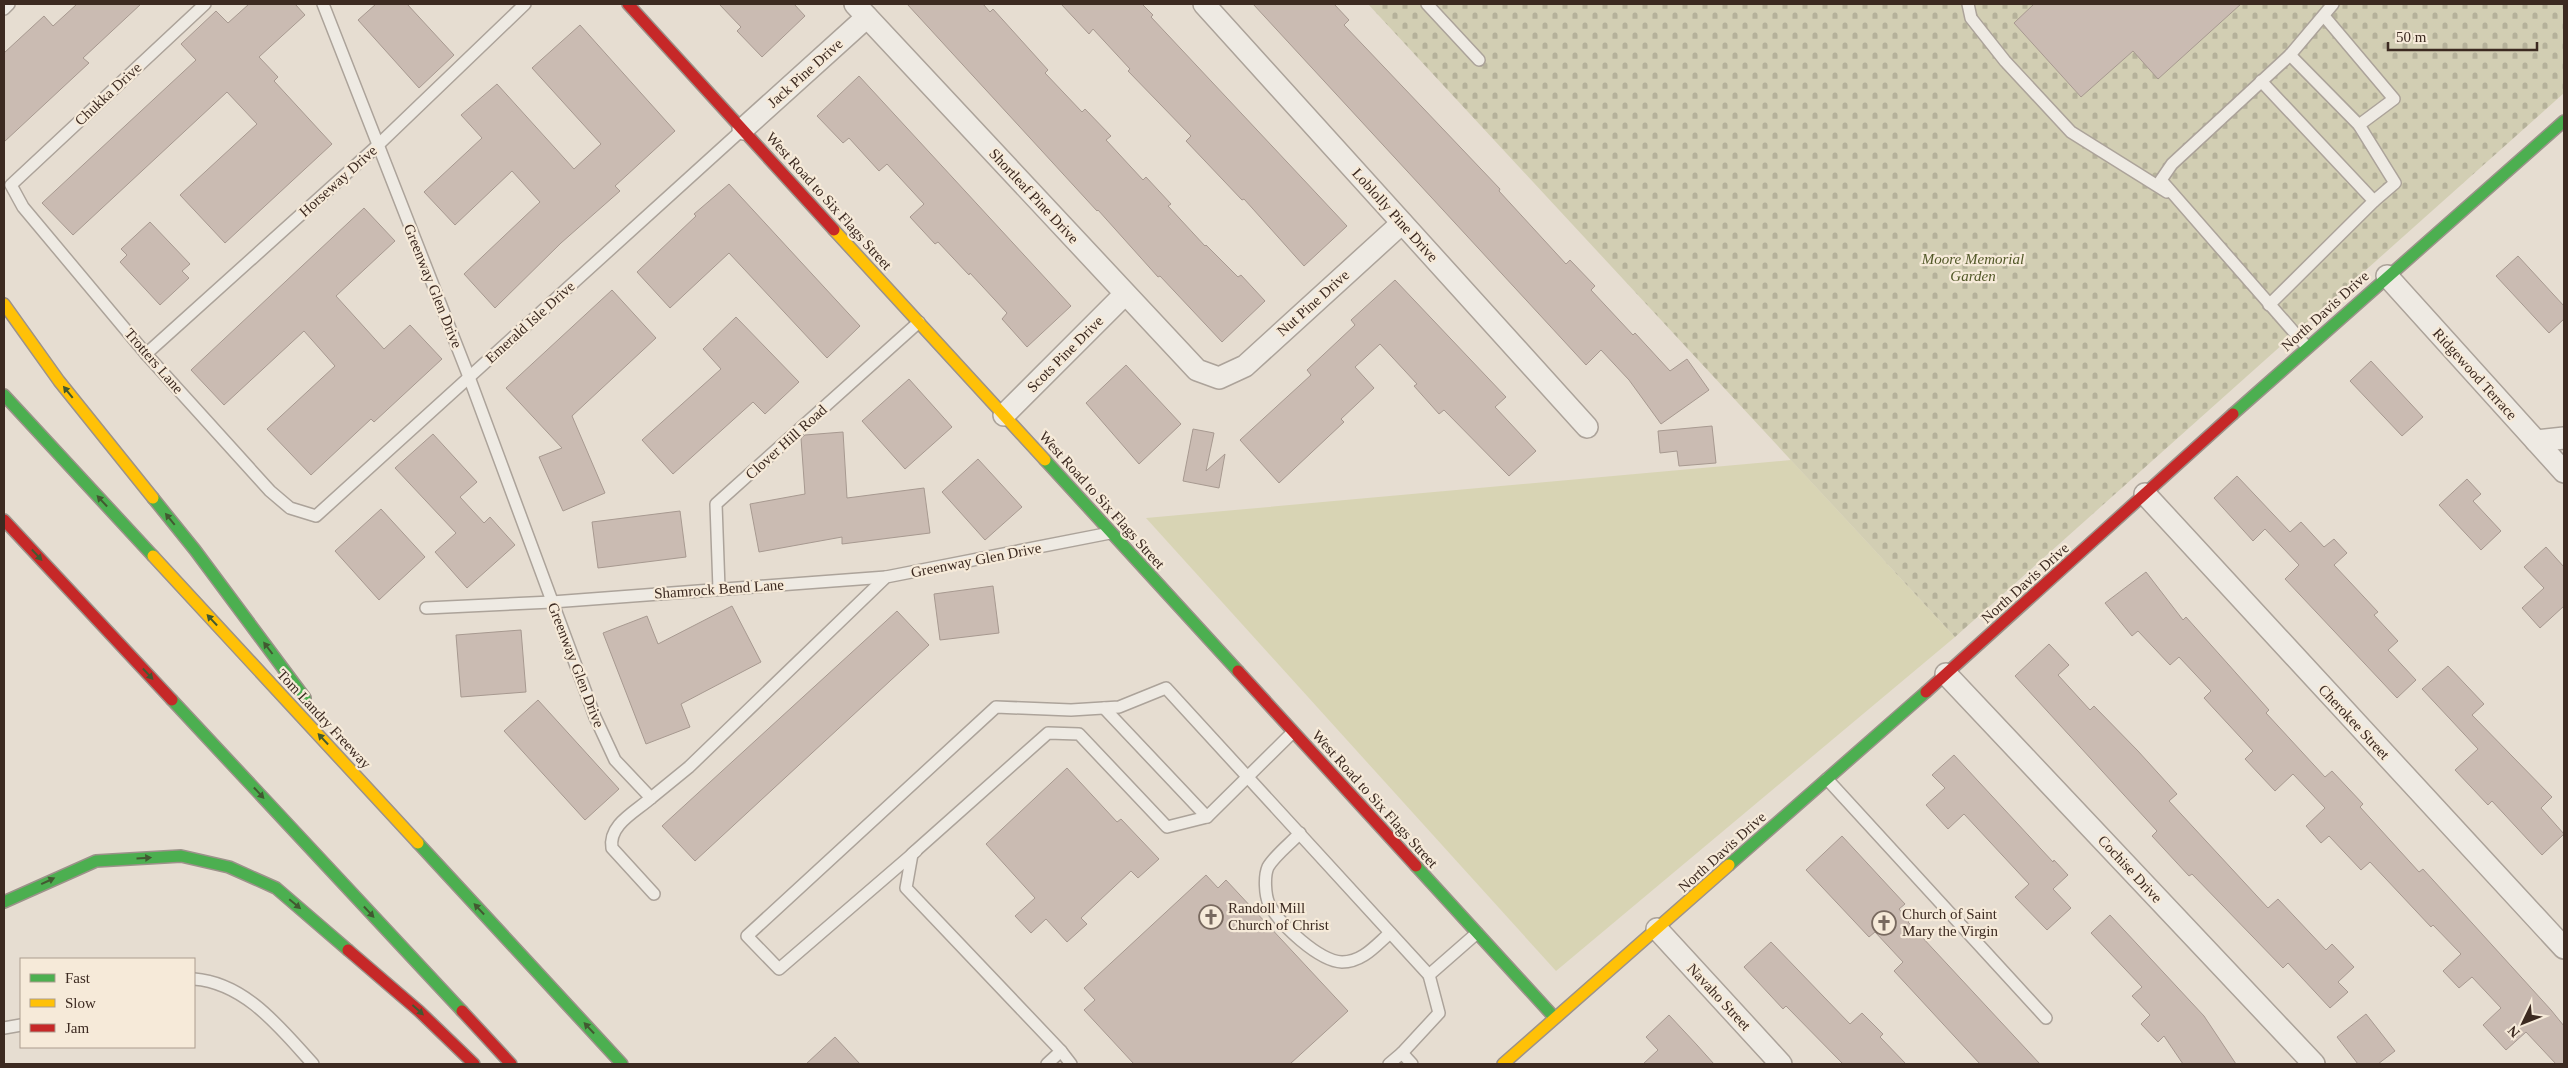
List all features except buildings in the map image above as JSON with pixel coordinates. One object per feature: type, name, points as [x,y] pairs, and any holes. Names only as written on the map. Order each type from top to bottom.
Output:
[{"type":"main road","name":"West Road to Six Flags Street","points":[[628,4],[1554,1017]]},
{"type":"main road","name":"North Davis Drive","points":[[1503,1064],[1554,1017],[1657,930],[1946,674],[2306,348],[2564,121]]},
{"type":"main road","points":[[4,304],[59,381],[195,550],[315,710]]},
{"type":"main road","name":"Tom Landry Freeway","points":[[4,395],[622,1064]]},
{"type":"main road","points":[[4,520],[511,1064]]},
{"type":"main road","points":[[332,733],[415,839]]},
{"type":"main road","points":[[4,902],[96,862],[181,856],[229,867],[276,888],[412,1005],[474,1064]]},
{"type":"street","name":"Loblolly Pine Drive","points":[[1204,4],[1587,427]]},
{"type":"street","name":"Jack Pine Drive","points":[[743,129],[861,10]]},
{"type":"street","name":"Shortleaf Pine Drive","points":[[861,10],[1197,370],[1220,378]]},
{"type":"street","name":"Nut Pine Drive","points":[[1220,378],[1245,366],[1402,223]]},
{"type":"street","name":"Ridgewood Terrace","points":[[2387,276],[2564,472]]},
{"type":"street","name":"Scots Pine Drive","points":[[1004,415],[1125,294]]},
{"type":"street","points":[[2536,441],[2564,438]]},
{"type":"street","name":"Cherokee Street","points":[[2145,494],[2564,948]]},
{"type":"street","name":"Cochise Drive","points":[[1946,674],[2314,1064]]},
{"type":"street","name":"Navaho Street","points":[[1657,930],[1781,1064]]},
{"type":"lane","points":[[4,9],[9,4]]},
{"type":"lane","name":"Chukka Drive","points":[[11,185],[204,4]]},
{"type":"lane","name":"Greenway Glen Drive","points":[[323,4],[469,378],[595,717],[615,760],[651,798]]},
{"type":"lane","name":"Horseway Drive","points":[[146,354],[377,146],[525,4]]},
{"type":"lane","points":[[1427,4],[1479,60]]},
{"type":"lane","points":[[1968,4],[1971,18],[2004,61],[2071,132],[2173,196]]},
{"type":"lane","points":[[2306,348],[2161,180],[2172,164],[2290,55],[2332,4]]},
{"type":"lane","points":[[2324,16],[2394,98],[2359,125]]},
{"type":"lane","points":[[2269,305],[2395,182],[2359,125],[2290,55]]},
{"type":"lane","points":[[2261,81],[2374,201]]},
{"type":"lane","name":"Emerald Isle Drive","points":[[316,516],[743,129]]},
{"type":"lane","name":"Trotters Lane","points":[[11,185],[23,207],[146,354],[270,491],[290,508],[316,516]]},
{"type":"lane","name":"Clover Hill Road","points":[[719,589],[716,504],[919,322]]},
{"type":"lane","name":"Greenway Glen Drive","points":[[886,577],[1111,533]]},
{"type":"lane","points":[[654,894],[612,848],[610,838],[614,830],[689,767],[886,577]]},
{"type":"lane","name":"Shamrock Bend Lane","points":[[426,608],[552,602],[886,577]]},
{"type":"lane","points":[[1293,732],[1248,776],[1207,817],[1167,827],[1079,734],[1048,733],[916,851],[778,969],[747,936],[996,707],[1071,710],[1119,707],[1166,688],[1248,776],[1428,975],[1439,1013],[1402,1053],[1389,1064]]},
{"type":"lane","points":[[1104,708],[1207,817]]},
{"type":"lane","points":[[1827,779],[2046,1018]]},
{"type":"lane","points":[[1300,833],[1268,867],[1267,874],[1265,889],[1269,905],[1287,926],[1314,952],[1328,960],[1344,962],[1362,958],[1390,933]]},
{"type":"lane","points":[[916,851],[912,854],[906,888],[1062,1051],[1071,1064]]},
{"type":"lane","points":[[1428,975],[1477,933]]},
{"type":"lane","points":[[195,980],[223,986],[248,999],[266,1013],[313,1064]]},
{"type":"lane","points":[[4,1028],[20,1025]]},
{"type":"lane","points":[[1047,1064],[1062,1051]]},
{"type":"lane","points":[[1402,1053],[1412,1064]]},
{"type":"shaded area","points":[[1791,460],[1955,637],[1556,971],[1146,518]]},
{"type":"green space","name":"Moore Memorial Garden","points":[[1368,4],[2564,4],[2564,93],[1955,637]]},
{"type":"traffic: fast","points":[[2233,414],[2564,121]]},
{"type":"traffic: fast","points":[[4,395],[153,556]]},
{"type":"traffic: fast","points":[[1045,460],[1238,671]]},
{"type":"traffic: fast","points":[[153,498],[195,550],[305,698]]},
{"type":"traffic: fast","points":[[1729,865],[1926,692]]},
{"type":"traffic: fast","points":[[172,700],[462,1011]]},
{"type":"traffic: fast","points":[[418,843],[622,1064]]},
{"type":"traffic: fast","points":[[4,902],[96,861],[181,856],[229,867],[276,888],[348,950]]},
{"type":"traffic: fast","points":[[1416,866],[1554,1017]]},
{"type":"traffic: slow","points":[[834,230],[1045,460]]},
{"type":"traffic: slow","points":[[4,304],[59,381],[153,498]]},
{"type":"traffic: slow","points":[[153,556],[418,843]]},
{"type":"traffic: slow","points":[[1503,1064],[1729,865]]},
{"type":"traffic: jam","points":[[628,4],[834,230]]},
{"type":"traffic: jam","points":[[1926,692],[2233,414]]},
{"type":"traffic: jam","points":[[4,520],[172,700]]},
{"type":"traffic: jam","points":[[1238,671],[1416,866]]},
{"type":"traffic: jam","points":[[348,950],[419,1011],[474,1064]]},
{"type":"traffic: jam","points":[[462,1011],[511,1064]]},
{"type":"place","name":"Randoll Mill Church of Christ","points":[[1211,917]]},
{"type":"place","name":"Church of Saint Mary the Virgin","points":[[1884,923]]}]
